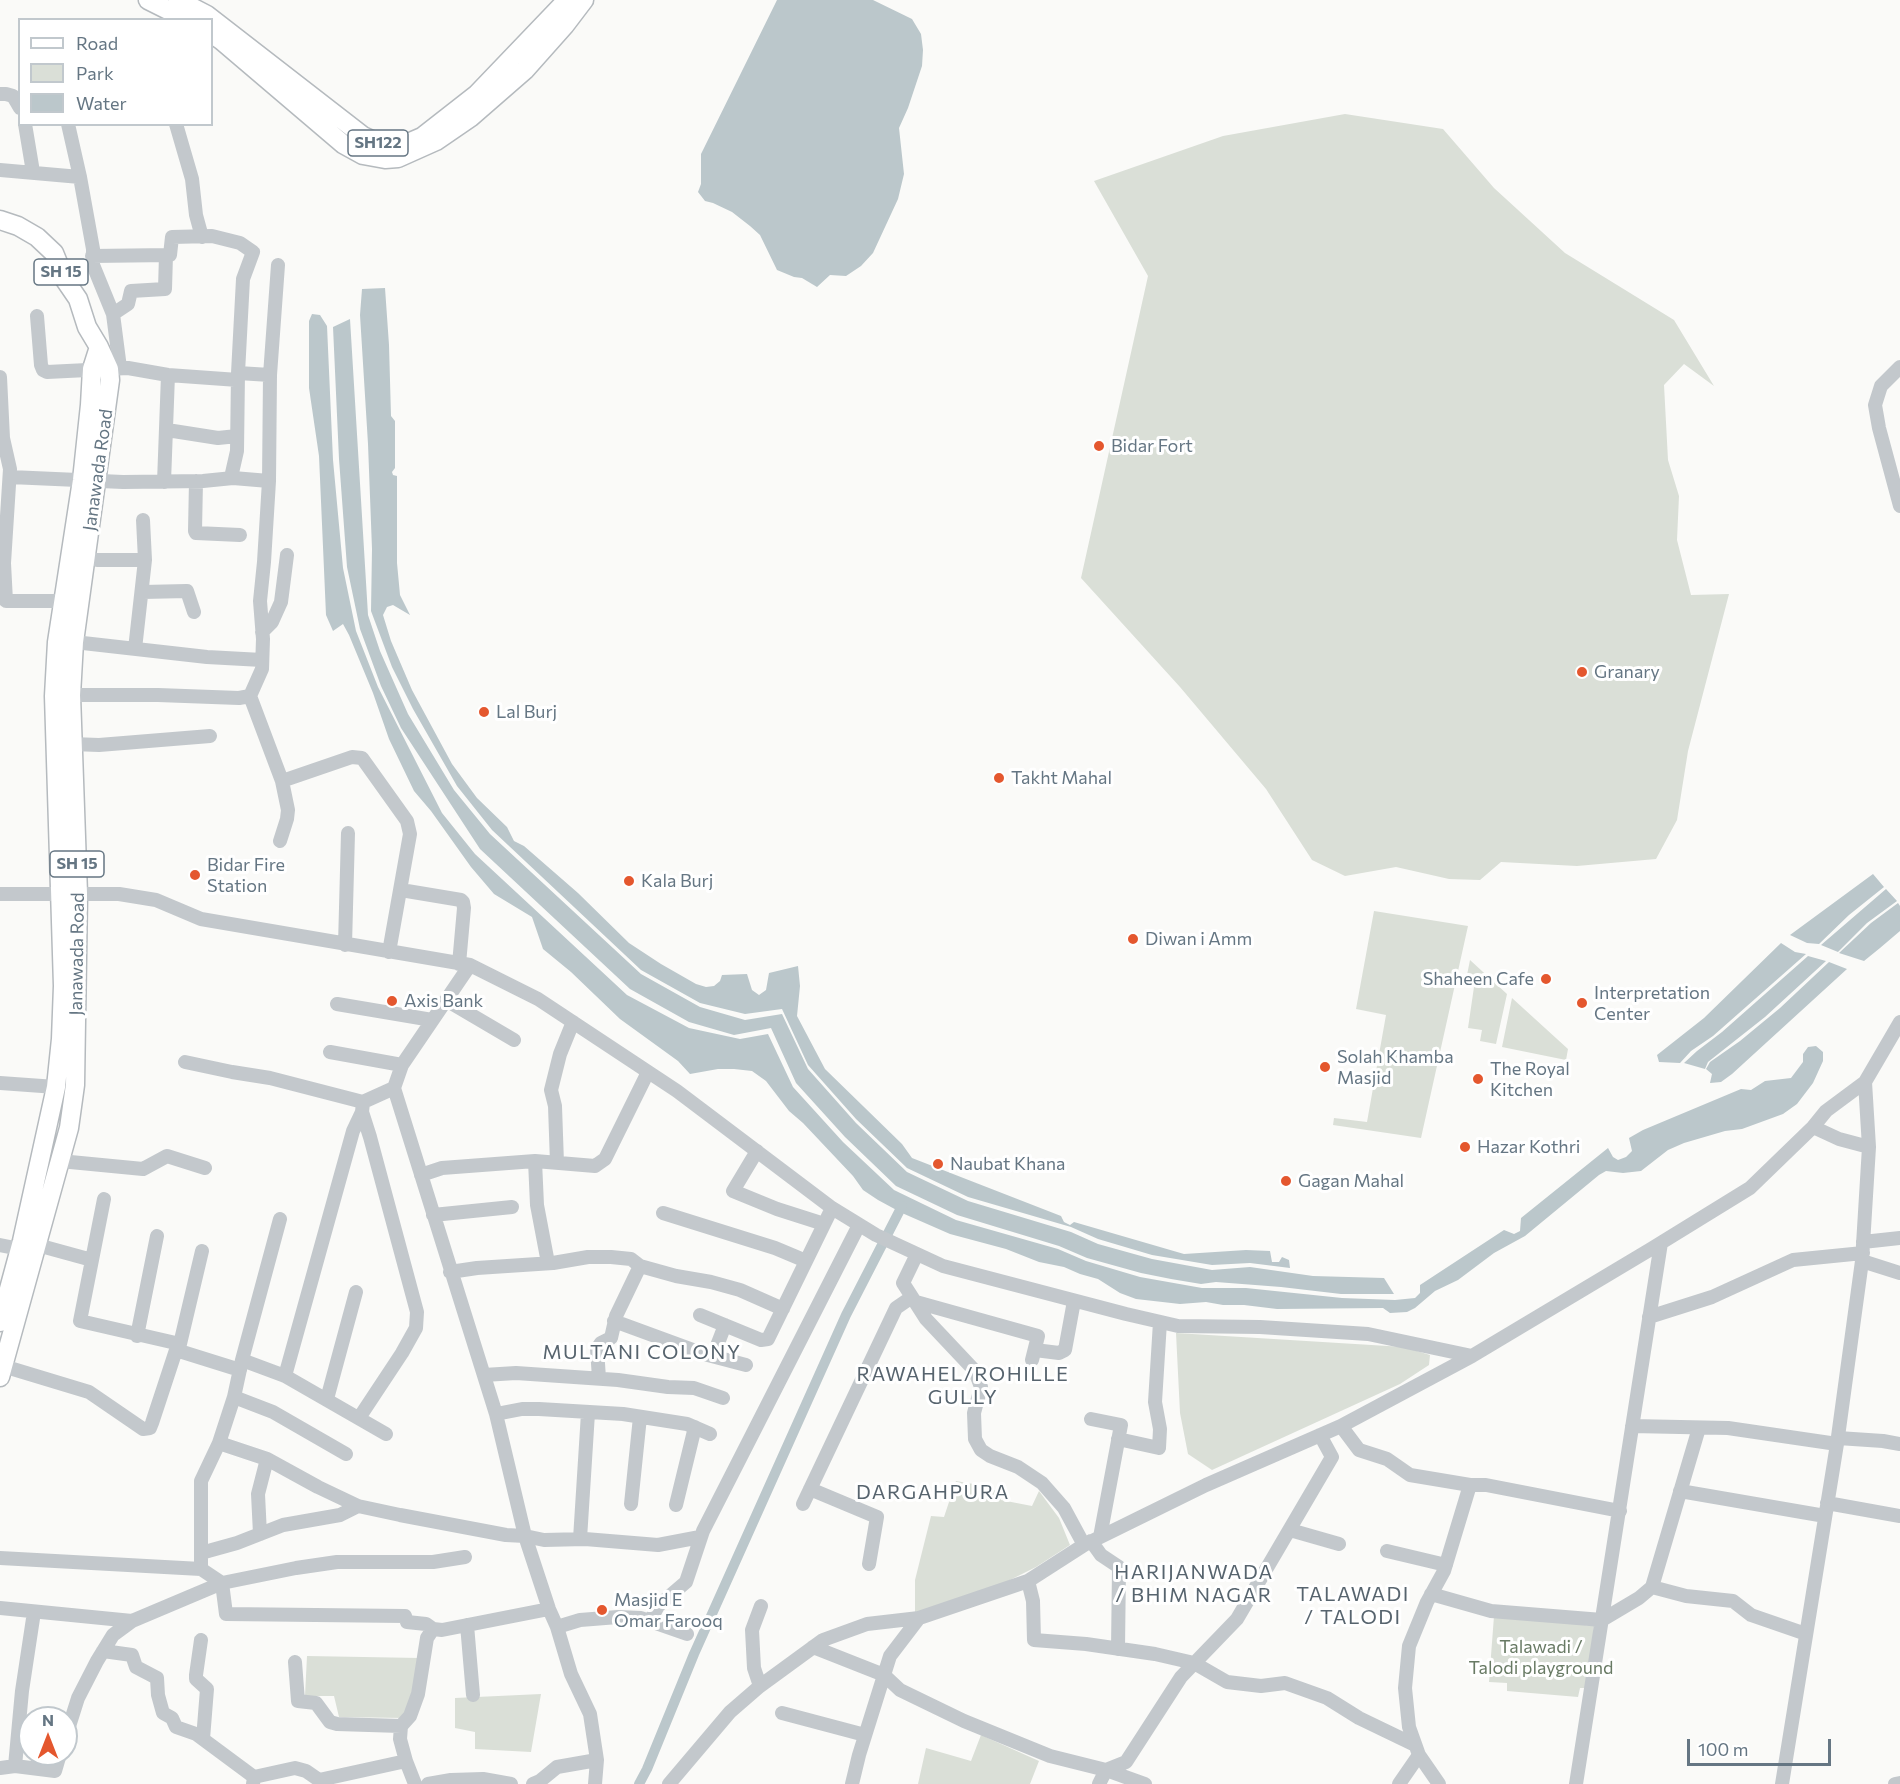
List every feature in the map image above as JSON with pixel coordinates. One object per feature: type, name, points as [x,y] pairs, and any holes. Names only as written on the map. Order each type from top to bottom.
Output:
[{"type":"main road","points":[[148,0],[184,18]]},
{"type":"main road","name":"SH122","points":[[178,0],[211,18]]},
{"type":"main road","name":"SH122","points":[[213,20],[363,136],[385,146],[401,146],[422,137],[466,111],[477,94],[567,0]]},
{"type":"main road","points":[[213,35],[344,144],[363,155],[385,159],[398,158],[436,141],[466,111],[525,70],[584,0]]},
{"type":"main road","name":"Janawada Road","points":[[0,220],[18,226],[37,237],[54,253],[65,280],[78,299],[87,327],[99,346],[107,369],[90,405],[89,480],[70,695],[78,894],[75,1085],[71,1119],[60,1161],[0,1322]]},
{"type":"main road","name":"Janawada Road","points":[[1,1371],[56,1087],[61,1039],[63,986],[54,696],[57,642],[63,601],[89,480]]},
{"type":"street","points":[[0,94],[13,96],[18,105]]},
{"type":"street","points":[[25,126],[33,172]]},
{"type":"street","points":[[68,126],[80,177],[95,273],[113,314],[107,369]]},
{"type":"street","points":[[177,126],[192,179],[196,215],[202,237]]},
{"type":"street","points":[[0,170],[80,177]]},
{"type":"street","points":[[92,256],[170,255],[172,237],[212,236],[240,243],[253,252],[243,279],[237,436],[233,478]]},
{"type":"street","points":[[113,314],[128,304],[131,291],[165,289],[166,255]]},
{"type":"street","points":[[278,265],[270,375],[269,481],[260,601],[262,669],[250,696],[282,781],[288,810],[280,841]]},
{"type":"street","points":[[37,316],[41,365],[47,372],[107,369],[168,375],[238,377],[270,375]]},
{"type":"street","points":[[1900,367],[1881,386],[1875,405],[1900,506]]},
{"type":"street","points":[[164,482],[168,375]]},
{"type":"street","points":[[0,377],[3,438],[10,470],[4,563],[6,601],[63,601]]},
{"type":"street","points":[[167,430],[218,438],[237,436]]},
{"type":"street","points":[[10,477],[164,482],[233,478],[269,481]]},
{"type":"street","points":[[196,481],[195,531],[240,535]]},
{"type":"street","points":[[135,649],[145,560],[143,520]]},
{"type":"street","points":[[262,632],[272,622],[281,602],[287,555]]},
{"type":"street","points":[[97,560],[145,560]]},
{"type":"street","points":[[143,592],[188,591],[194,612]]},
{"type":"street","points":[[74,642],[207,657],[262,660]]},
{"type":"street","points":[[70,695],[159,694],[198,698],[250,696]]},
{"type":"street","points":[[72,744],[99,745],[210,736]]},
{"type":"street","points":[[282,781],[352,757],[362,758],[407,821],[410,843],[389,952]]},
{"type":"street","points":[[345,945],[348,832]]},
{"type":"street","points":[[401,890],[463,902],[465,964],[446,1000],[402,1065],[394,1088],[496,1414],[525,1536],[571,1674],[590,1714],[597,1760],[595,1784]]},
{"type":"street","points":[[0,894],[119,894],[156,900],[201,919],[465,964],[538,999],[677,1091],[832,1208],[876,1235],[943,1266],[1178,1326],[1260,1327],[1368,1334],[1472,1356]]},
{"type":"street","points":[[446,1000],[514,1040]]},
{"type":"street","points":[[337,1004],[432,1020]]},
{"type":"street","points":[[557,1163],[555,1106],[551,1090],[560,1054],[573,1022]]},
{"type":"street","points":[[669,1784],[730,1712],[760,1686],[823,1640],[867,1624],[919,1618],[1028,1581],[1092,1541],[1206,1485],[1341,1426],[1472,1356],[1750,1188],[1826,1112],[1865,1082],[1900,1022]]},
{"type":"street","points":[[330,1052],[402,1065]]},
{"type":"street","points":[[185,1062],[270,1078],[363,1107]]},
{"type":"street","points":[[421,1175],[442,1168],[535,1161],[595,1166],[605,1159],[648,1072]]},
{"type":"street","points":[[1782,1784],[1837,1441],[1863,1252],[1869,1147],[1865,1082]]},
{"type":"street","points":[[0,1083],[56,1087]]},
{"type":"street","points":[[285,1376],[353,1131],[363,1107],[394,1088]]},
{"type":"street","points":[[359,1418],[416,1328],[417,1312],[363,1107]]},
{"type":"street","points":[[1813,1127],[1839,1139],[1869,1147]]},
{"type":"street","points":[[757,1151],[733,1191],[777,1209],[824,1224]]},
{"type":"street","points":[[60,1161],[143,1169],[167,1156],[205,1168]]},
{"type":"street","points":[[535,1161],[537,1205],[548,1263]]},
{"type":"street","points":[[104,1199],[80,1321],[285,1376],[386,1434]]},
{"type":"street","points":[[433,1215],[513,1207]]},
{"type":"street","points":[[700,1315],[765,1340],[768,1339],[832,1208]]},
{"type":"street","points":[[663,1213],[775,1248],[806,1262]]},
{"type":"street","points":[[201,1569],[201,1481],[219,1443],[234,1397],[280,1219]]},
{"type":"street","points":[[650,1621],[658,1606],[686,1582],[700,1537],[859,1225]]},
{"type":"street","points":[[137,1336],[157,1236]]},
{"type":"street","points":[[1649,1317],[1712,1297],[1793,1260],[1863,1252],[1900,1238]]},
{"type":"street","points":[[1576,1784],[1661,1243]]},
{"type":"street","points":[[0,1245],[27,1245],[92,1260]]},
{"type":"street","points":[[1,1371],[89,1392],[143,1429],[150,1428],[178,1347],[202,1251]]},
{"type":"street","points":[[913,1252],[903,1283],[926,1319],[975,1371],[981,1387],[974,1413],[975,1439],[981,1450],[1018,1467],[1042,1483],[1092,1541],[1101,1555],[1119,1567],[1118,1648]]},
{"type":"street","points":[[1863,1252],[1900,1273]]},
{"type":"street","points":[[450,1272],[588,1257],[631,1259],[640,1266],[740,1290],[783,1309]]},
{"type":"street","points":[[599,1378],[597,1349],[601,1343],[611,1338],[614,1321],[640,1266]]},
{"type":"street","points":[[327,1399],[356,1292]]},
{"type":"street","points":[[803,1504],[896,1308],[914,1300],[1038,1336],[1034,1355],[1059,1353],[1065,1350],[1074,1301]]},
{"type":"street","points":[[614,1321],[713,1356],[746,1365]]},
{"type":"street","points":[[1118,1439],[1159,1448],[1160,1429],[1155,1402],[1160,1322]]},
{"type":"street","points":[[713,1356],[725,1325]]},
{"type":"street","points":[[484,1376],[516,1373],[599,1378],[694,1388],[723,1398]]},
{"type":"street","points":[[234,1397],[273,1412],[346,1454]]},
{"type":"street","points":[[496,1414],[522,1409],[640,1417],[694,1427],[710,1434]]},
{"type":"street","points":[[580,1539],[588,1413]]},
{"type":"street","points":[[631,1504],[640,1417]]},
{"type":"street","points":[[1091,1419],[1121,1425],[1092,1541]]},
{"type":"street","points":[[1341,1426],[1359,1450],[1387,1459],[1410,1475],[1470,1485],[1486,1485],[1620,1511]]},
{"type":"street","points":[[1632,1426],[1728,1428],[1837,1441],[1883,1441],[1900,1444]]},
{"type":"street","points":[[676,1505],[694,1427]]},
{"type":"street","points":[[1431,1594],[1491,1611],[1602,1620],[1639,1598],[1652,1587],[1699,1428]]},
{"type":"street","points":[[1099,1784],[1106,1770],[1126,1762],[1181,1677],[1237,1619],[1332,1457],[1320,1435]]},
{"type":"street","points":[[219,1443],[267,1458],[318,1487],[358,1506],[506,1535],[544,1540],[580,1539],[658,1545],[700,1537]]},
{"type":"street","points":[[260,1534],[258,1494],[267,1458]]},
{"type":"street","points":[[1439,1784],[1417,1750],[1409,1727],[1405,1688],[1409,1646],[1446,1565],[1470,1485]]},
{"type":"street","points":[[810,1489],[877,1517],[869,1564]]},
{"type":"street","points":[[1680,1491],[1900,1516]]},
{"type":"street","points":[[201,1553],[237,1543],[283,1525],[340,1515],[358,1506]]},
{"type":"street","points":[[1290,1530],[1339,1544]]},
{"type":"street","points":[[1388,1551],[1446,1565]]},
{"type":"street","points":[[75,1706],[113,1635],[132,1621],[222,1583],[337,1562],[433,1562],[465,1557]]},
{"type":"street","points":[[0,1558],[201,1569],[222,1583],[226,1614],[405,1616],[407,1622],[426,1624],[433,1629],[442,1630],[549,1609]]},
{"type":"street","points":[[1028,1581],[1033,1601],[1035,1640],[1086,1644],[1155,1654],[1194,1663],[1227,1682],[1262,1686],[1285,1683],[1327,1698],[1417,1750]]},
{"type":"street","points":[[1652,1587],[1686,1596],[1733,1601],[1751,1615],[1806,1634]]},
{"type":"street","points":[[760,1686],[754,1668],[752,1629],[761,1606]]},
{"type":"street","points":[[0,1608],[132,1621]]},
{"type":"street","points":[[15,1766],[22,1691],[34,1612]]},
{"type":"street","points":[[557,1627],[580,1620],[641,1618],[687,1634]]},
{"type":"street","points":[[852,1784],[890,1656],[919,1618]]},
{"type":"street","points":[[467,1625],[473,1695]]},
{"type":"street","points":[[415,1784],[400,1739],[401,1726],[410,1716],[418,1694],[427,1638],[433,1629]]},
{"type":"street","points":[[201,1640],[196,1679],[207,1689],[203,1739]]},
{"type":"street","points":[[813,1647],[884,1675],[900,1690],[964,1721],[1050,1756],[1106,1770],[1145,1784]]},
{"type":"street","points":[[103,1651],[132,1655],[136,1667],[157,1678],[163,1713],[172,1718],[176,1727],[196,1734],[254,1781],[295,1768],[306,1771],[319,1782],[406,1761]]},
{"type":"street","points":[[296,1662],[298,1701],[316,1703],[330,1722],[401,1726]]},
{"type":"street","points":[[782,1713],[865,1736]]},
{"type":"street","points":[[1399,1784],[1417,1750]]},
{"type":"street","points":[[532,1784],[540,1781],[557,1767],[597,1760]]},
{"type":"street","points":[[0,1768],[15,1766],[55,1771],[56,1766]]},
{"type":"street","points":[[428,1784],[451,1780],[483,1779],[511,1784]]},
{"type":"street","points":[[1895,1784],[1900,1783]]},
{"type":"green space","points":[[1345,114],[1443,129],[1494,188],[1565,253],[1674,320],[1714,386],[1684,364],[1664,385],[1668,460],[1679,496],[1677,540],[1691,595],[1729,594],[1688,751],[1677,820],[1656,859],[1577,866],[1501,862],[1480,880],[1449,879],[1396,867],[1345,876],[1312,860],[1266,789],[1180,687],[1081,578],[1148,276],[1094,181],[1223,136]]},
{"type":"green space","points":[[1374,911],[1468,926],[1421,1138],[1333,1125],[1334,1118],[1367,1122],[1386,1015],[1356,1009]]},
{"type":"green space","points":[[1470,960],[1507,994],[1496,1044],[1480,1041],[1482,1030],[1468,1028],[1474,987],[1465,985]]},
{"type":"green space","points":[[1512,998],[1568,1049],[1566,1060],[1502,1047]]},
{"type":"green space","points":[[1176,1333],[1404,1347],[1430,1355],[1429,1365],[1400,1384],[1212,1470],[1188,1454],[1180,1413]]},
{"type":"green space","points":[[956,1481],[985,1486],[996,1491],[1001,1500],[1032,1506],[1039,1491],[1059,1518],[1070,1545],[1036,1567],[994,1588],[915,1614],[915,1580],[931,1516],[944,1517]]},
{"type":"green space","name":"Talawadi / Talodi playground","points":[[1494,1616],[1594,1626],[1587,1688],[1580,1688],[1578,1697],[1507,1691],[1507,1683],[1489,1682]]},
{"type":"green space","points":[[307,1656],[420,1658],[414,1693],[403,1718],[339,1717],[334,1696],[305,1696]]},
{"type":"green space","points":[[541,1694],[531,1752],[475,1749],[475,1732],[455,1728],[455,1698]]},
{"type":"green space","points":[[981,1735],[1039,1761],[1030,1784],[918,1784],[926,1748],[971,1761]]},
{"type":"water","points":[[777,0],[873,0],[912,19],[921,34],[922,66],[899,128],[904,174],[898,199],[873,253],[861,266],[846,276],[830,275],[817,287],[802,278],[777,270],[760,235],[732,212],[705,201],[698,192],[701,184],[701,154]]},
{"type":"water","points":[[385,288],[391,416],[395,421],[395,468],[392,472],[397,476],[397,563],[400,595],[410,615],[393,605],[387,607],[383,615],[391,641],[412,690],[452,764],[477,798],[507,827],[514,841],[524,846],[578,893],[629,943],[696,984],[706,987],[714,986],[720,981],[722,975],[747,974],[752,990],[759,995],[766,990],[769,973],[798,966],[800,986],[797,1016],[825,1069],[902,1144],[912,1158],[1061,1216],[1064,1222],[1070,1225],[1074,1222],[1184,1254],[1246,1250],[1270,1251],[1272,1262],[1279,1262],[1282,1257],[1289,1260],[1290,1268],[1250,1263],[1212,1265],[1152,1255],[1098,1239],[1071,1227],[968,1197],[907,1168],[856,1119],[808,1065],[782,1009],[745,1014],[700,1003],[641,970],[492,830],[457,786],[413,709],[392,667],[371,611],[372,549],[360,315],[362,289]]},
{"type":"water","points":[[312,314],[320,315],[327,326],[333,460],[343,568],[356,631],[378,687],[442,813],[475,854],[627,995],[689,1028],[740,1039],[768,1034],[793,1087],[843,1142],[894,1190],[956,1220],[1058,1249],[1086,1261],[1140,1277],[1202,1288],[1246,1288],[1342,1298],[1395,1300],[1415,1298],[1420,1293],[1420,1285],[1504,1230],[1514,1234],[1520,1231],[1521,1218],[1608,1148],[1613,1157],[1618,1160],[1626,1157],[1632,1151],[1629,1138],[1643,1130],[1741,1089],[1751,1090],[1765,1081],[1791,1078],[1803,1062],[1803,1054],[1808,1047],[1816,1046],[1823,1052],[1823,1061],[1813,1083],[1797,1104],[1783,1114],[1742,1129],[1725,1131],[1684,1143],[1668,1150],[1641,1171],[1623,1173],[1606,1171],[1525,1236],[1494,1253],[1458,1280],[1435,1291],[1407,1312],[1390,1313],[1383,1308],[1277,1309],[1206,1302],[1180,1304],[1136,1299],[1120,1293],[1098,1279],[1064,1267],[1039,1262],[1006,1249],[950,1234],[902,1213],[863,1190],[853,1176],[789,1111],[766,1081],[752,1071],[718,1069],[690,1074],[678,1061],[620,1019],[571,972],[543,949],[532,917],[494,894],[414,791],[389,739],[349,635],[343,624],[333,631],[326,615],[319,456],[309,388],[309,321]]},
{"type":"water","points":[[350,319],[368,615],[380,651],[408,714],[454,790],[490,834],[641,974],[700,1007],[745,1020],[782,1014],[808,1069],[856,1123],[907,1172],[968,1201],[1071,1232],[1098,1244],[1152,1259],[1212,1270],[1250,1267],[1313,1276],[1384,1278],[1394,1294],[1341,1294],[1216,1282],[1201,1284],[1141,1273],[1087,1258],[1059,1246],[957,1215],[896,1186],[845,1137],[796,1083],[771,1028],[734,1035],[689,1022],[630,989],[480,849],[401,728],[381,686],[360,629],[347,567],[333,327]]},
{"type":"water","points":[[1873,874],[1884,887],[1849,915],[1819,944],[1807,943],[1790,935]]},
{"type":"water","points":[[1886,889],[1897,901],[1867,923],[1838,952],[1821,945]]},
{"type":"water","points":[[1898,903],[1900,931],[1880,948],[1864,961],[1839,953],[1871,923]]},
{"type":"water","points":[[1781,943],[1795,952],[1806,954],[1713,1036],[1691,1051],[1680,1063],[1659,1062],[1657,1055],[1704,1018]]},
{"type":"water","points":[[1808,956],[1826,961],[1765,1017],[1708,1062],[1705,1069],[1684,1063],[1722,1032]]},
{"type":"water","points":[[1829,962],[1847,969],[1732,1074],[1721,1082],[1710,1083],[1712,1074],[1706,1069],[1710,1062],[1780,1008]]},
{"type":"waterway","points":[[639,1784],[694,1654],[846,1315],[902,1206]]},
{"type":"place","name":"Bidar Fort","points":[[1099,446]]},
{"type":"place","name":"Granary","points":[[1582,672]]},
{"type":"place","name":"Lal Burj","points":[[484,712]]},
{"type":"place","name":"Takht Mahal","points":[[999,778]]},
{"type":"place","name":"Bidar Fire Station","points":[[195,875]]},
{"type":"place","name":"Kala Burj","points":[[629,881]]},
{"type":"place","name":"Diwan i Amm","points":[[1133,939]]},
{"type":"place","name":"Shaheen Cafe","points":[[1546,979]]},
{"type":"place","name":"Axis Bank","points":[[392,1001]]},
{"type":"place","name":"Interpretation Center","points":[[1582,1003]]},
{"type":"place","name":"Solah Khamba Masjid","points":[[1325,1067]]},
{"type":"place","name":"The Royal Kitchen","points":[[1478,1079]]},
{"type":"place","name":"Hazar Kothri","points":[[1465,1147]]},
{"type":"place","name":"Naubat Khana","points":[[938,1164]]},
{"type":"place","name":"Gagan Mahal","points":[[1286,1181]]},
{"type":"place","name":"Masjid E Omar Farooq","points":[[602,1610]]},
{"type":"district","name":"MULTANI COLONY","points":[[642,1352]]},
{"type":"district","name":"RAWAHEL/ROHILLE GULLY","points":[[963,1386]]},
{"type":"district","name":"DARGAHPURA","points":[[933,1492]]},
{"type":"district","name":"HARIJANWADA / BHIM NAGAR","points":[[1194,1584]]},
{"type":"district","name":"TALAWADI / TALODI","points":[[1353,1606]]}]
